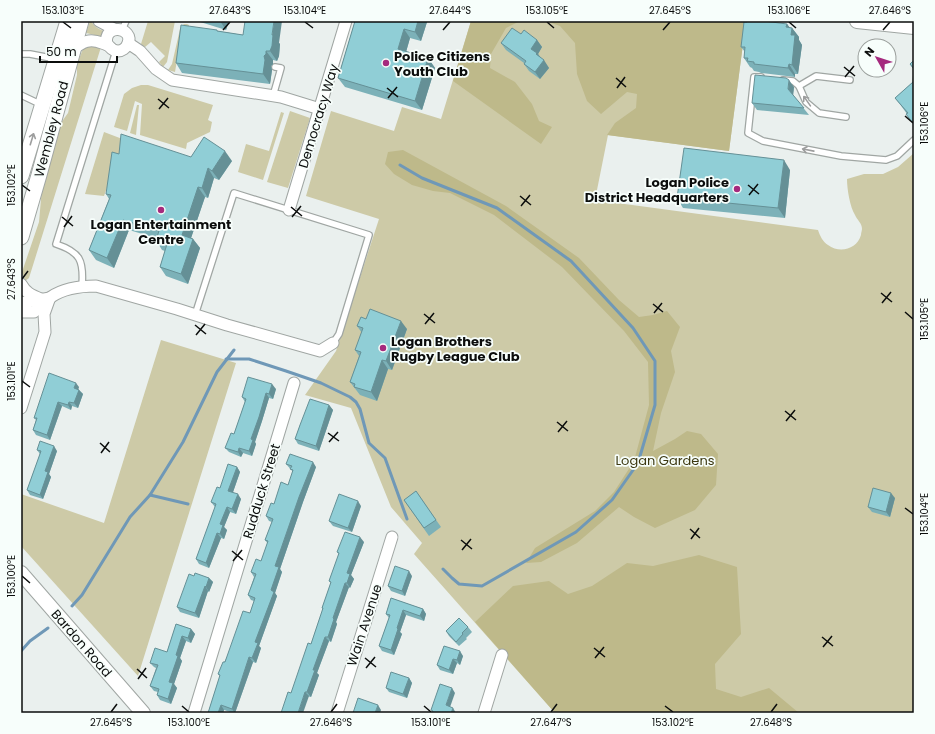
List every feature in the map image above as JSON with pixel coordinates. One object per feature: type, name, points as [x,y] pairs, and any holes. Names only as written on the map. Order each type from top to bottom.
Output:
[{"type":"main road","name":"Wembley Road","points":[[21,176],[68,21]]},
{"type":"main road","name":"Wembley Road","points":[[21,237],[81,21]]},
{"type":"street","points":[[73,49],[85,41],[96,41],[112,48],[123,50],[127,46],[129,39],[128,35],[121,27],[99,21]]},
{"type":"street","name":"Democracy Way","points":[[289,210],[346,21]]},
{"type":"street","points":[[857,21],[914,27]]},
{"type":"street","points":[[112,48],[106,41],[107,36],[109,33],[121,27]]},
{"type":"street","points":[[128,43],[140,51],[156,69],[172,80],[281,97],[320,109]]},
{"type":"street","points":[[21,284],[28,293],[46,298]]},
{"type":"street","points":[[21,303],[46,298],[69,288],[96,286],[320,351],[333,344]]},
{"type":"street","points":[[21,320],[34,312],[46,298]]},
{"type":"street","points":[[21,408],[45,332],[44,314],[46,298]]},
{"type":"street","points":[[21,312],[34,312]]},
{"type":"street","name":"Rudduck Street","points":[[194,713],[294,383]]},
{"type":"street","name":"Wain Avenue","points":[[336,713],[392,537]]},
{"type":"street","name":"Bardon Road","points":[[21,573],[143,713]]},
{"type":"street","points":[[484,713],[502,655]]},
{"type":"lane","points":[[82,286],[83,275],[78,256],[72,250],[56,244],[112,48]]},
{"type":"lane","points":[[21,54],[30,54],[56,59]]},
{"type":"lane","points":[[273,96],[281,68],[275,67]]},
{"type":"lane","points":[[799,86],[816,76],[850,80]]},
{"type":"lane","points":[[770,78],[754,77],[748,133],[763,141],[841,156],[886,160],[897,156],[914,140]]},
{"type":"lane","points":[[777,79],[793,81],[799,86],[806,102],[819,113],[846,117]]},
{"type":"lane","points":[[21,95],[42,105]]},
{"type":"lane","points":[[195,315],[234,193],[369,235],[339,334],[333,344]]},
{"type":"green space","points":[[90,21],[97,28],[104,31],[103,37],[86,33]]},
{"type":"green space","points":[[148,21],[175,21],[167,62],[163,67],[159,62],[165,56],[151,42],[145,47],[141,44]]},
{"type":"green space","name":"Logan Gardens","points":[[471,21],[746,21],[729,151],[608,135],[595,200],[818,230],[826,244],[833,248],[848,249],[859,240],[862,229],[852,207],[848,193],[847,179],[864,174],[883,174],[898,167],[914,153],[914,713],[555,713],[414,554],[422,543],[391,507],[351,408],[305,395],[336,351],[379,219],[306,196],[331,111],[394,131],[402,107],[441,119]]},
{"type":"green space","points":[[471,21],[520,21],[506,28],[491,54],[490,68],[515,82],[532,104],[539,121],[552,127],[541,144],[453,81]]},
{"type":"green space","points":[[546,21],[746,21],[729,151],[607,135],[615,123],[636,108],[637,94],[627,92],[601,114],[587,101],[577,74],[575,43],[560,26]]},
{"type":"green space","points":[[184,24],[189,25],[189,31],[182,30],[175,72],[168,70],[172,64],[180,29]]},
{"type":"green space","points":[[85,44],[101,47],[29,278],[25,281],[22,272],[39,222],[43,176],[58,127],[68,113],[77,75],[77,64]]},
{"type":"green space","points":[[141,85],[148,85],[213,105],[208,120],[212,122],[210,132],[187,143],[186,149],[140,135],[142,104],[135,101],[127,131],[114,127],[124,94],[132,88]]},
{"type":"green space","points":[[137,105],[139,105],[136,135],[130,133]]},
{"type":"green space","points":[[290,111],[310,118],[288,188],[267,182]]},
{"type":"green space","points":[[281,112],[284,113],[263,180],[238,172],[246,144],[269,151]]},
{"type":"green space","points":[[104,132],[125,140],[104,196],[85,194]]},
{"type":"green space","points":[[403,150],[506,206],[579,258],[619,300],[639,317],[667,311],[680,327],[671,351],[675,372],[661,413],[653,451],[687,431],[701,434],[718,454],[716,485],[695,510],[655,528],[619,507],[577,543],[541,562],[526,563],[535,548],[595,511],[614,492],[634,461],[649,405],[648,362],[624,331],[562,267],[494,215],[450,193],[433,191],[412,185],[394,174],[385,164],[388,152]]},
{"type":"green space","points":[[161,340],[236,363],[138,676],[21,546],[21,494],[104,523]]},
{"type":"green space","points":[[699,555],[737,567],[741,634],[715,664],[716,689],[741,697],[769,688],[799,713],[555,713],[475,622],[513,586],[549,581],[568,594],[592,586],[627,563],[653,566]]},
{"type":"building","points":[[245,21],[274,21],[272,46],[270,51],[266,51],[264,56],[265,60],[263,74],[176,63],[181,25],[243,35]]},
{"type":"building","name":"Police Citizens Youth Club","points":[[355,21],[418,21],[415,32],[404,29],[398,49],[428,58],[415,101],[338,78]]},
{"type":"building","points":[[764,21],[787,24],[786,27],[792,28],[791,35],[795,35],[792,65],[789,64],[788,68],[754,64],[754,62],[747,61],[748,58],[744,58],[745,47],[741,47],[744,22]]},
{"type":"building","points":[[512,28],[521,34],[524,30],[537,40],[531,49],[544,60],[535,72],[524,64],[526,61],[501,43]]},
{"type":"building","points":[[914,60],[914,69],[910,64]]},
{"type":"building","points":[[914,69],[914,120],[912,122],[906,114],[908,113],[895,98],[913,82]]},
{"type":"building","points":[[755,75],[786,78],[789,80],[788,89],[804,108],[752,103]]},
{"type":"building","name":"Logan Entertainment Centre","points":[[121,134],[191,157],[204,137],[225,151],[212,171],[208,168],[202,188],[198,187],[182,235],[193,239],[181,274],[160,267],[167,244],[156,240],[159,231],[123,220],[107,258],[89,250],[111,195],[106,194],[112,152],[119,154]]},
{"type":"building","name":"Logan Police District Headquarters","points":[[684,148],[784,160],[778,208],[677,198]]},
{"type":"building","points":[[370,309],[401,321],[386,361],[382,360],[371,392],[354,387],[355,384],[350,382],[361,352],[355,350],[363,328],[357,326],[361,317],[366,319]]},
{"type":"building","points":[[49,373],[76,383],[74,388],[79,390],[74,403],[69,402],[68,405],[58,402],[47,435],[33,430],[37,418],[34,418]]},
{"type":"building","points":[[248,377],[272,384],[269,394],[266,393],[251,439],[253,440],[249,451],[239,448],[238,452],[225,448],[231,433],[234,434],[246,399],[242,397]]},
{"type":"building","points":[[310,399],[329,405],[316,446],[295,439]]},
{"type":"building","points":[[40,441],[54,446],[45,471],[48,472],[40,495],[27,490],[41,451],[37,450]]},
{"type":"building","points":[[290,454],[313,462],[275,566],[279,567],[271,590],[274,592],[255,642],[258,643],[252,658],[249,657],[232,709],[221,705],[218,713],[208,713],[220,675],[218,674],[223,662],[225,662],[243,611],[250,613],[255,598],[248,595],[256,574],[251,572],[256,559],[261,561],[268,541],[265,540],[273,519],[266,516],[271,503],[274,504],[281,482],[288,485],[293,470],[290,469],[292,466],[286,464]]},
{"type":"building","points":[[228,464],[237,467],[228,491],[238,494],[232,509],[227,507],[220,524],[223,525],[220,534],[217,533],[206,563],[196,559],[216,504],[211,502],[217,487],[220,488]]},
{"type":"building","points":[[873,488],[891,493],[886,512],[868,507]]},
{"type":"building","points":[[416,491],[436,520],[424,528],[404,500]]},
{"type":"building","points":[[339,494],[358,501],[348,528],[329,521]]},
{"type":"building","points":[[345,532],[360,537],[347,573],[350,574],[347,583],[345,583],[328,637],[325,637],[313,670],[315,670],[307,692],[305,692],[298,713],[281,713],[288,692],[291,693],[308,643],[311,644],[331,582],[329,581],[339,553],[337,552]]},
{"type":"building","points":[[395,566],[409,571],[402,591],[388,586]]},
{"type":"building","points":[[195,573],[209,578],[195,613],[177,607],[189,574],[194,576]]},
{"type":"building","points":[[391,598],[423,609],[420,616],[403,610],[391,650],[379,646],[390,615],[386,614]]},
{"type":"building","points":[[459,618],[468,627],[456,642],[446,631]]},
{"type":"building","points":[[176,624],[191,629],[188,638],[182,636],[176,655],[178,656],[169,682],[173,683],[168,699],[157,695],[159,689],[150,686],[158,665],[150,663],[155,648],[167,652]]},
{"type":"building","points":[[444,646],[460,651],[457,660],[453,659],[449,670],[437,665]]},
{"type":"building","points":[[391,672],[409,678],[403,694],[386,688]]},
{"type":"building","points":[[440,684],[452,688],[446,705],[453,708],[451,713],[432,713],[433,711],[431,710]]},
{"type":"building","points":[[358,698],[378,705],[375,713],[353,713]]},
{"type":"waterway","points":[[400,165],[422,178],[497,208],[571,261],[633,328],[655,361],[655,405],[638,463],[612,500],[576,532],[482,586],[459,584],[443,569]]},
{"type":"waterway","points":[[72,606],[82,595],[130,517],[150,495],[183,442],[217,372],[234,350]]},
{"type":"waterway","points":[[226,359],[249,359],[286,371],[321,383],[350,397],[356,402],[360,409],[369,443],[385,458],[407,519]]},
{"type":"waterway","points":[[150,495],[188,504]]},
{"type":"waterway","points":[[21,651],[30,641],[48,628]]},
{"type":"place","name":"Police Citizens Youth Club","points":[[386,63]]},
{"type":"place","name":"Logan Police District Headquarters","points":[[737,189]]},
{"type":"place","name":"Logan Entertainment Centre","points":[[161,210]]},
{"type":"place","name":"Logan Brothers Rugby League Club","points":[[383,348]]}]
